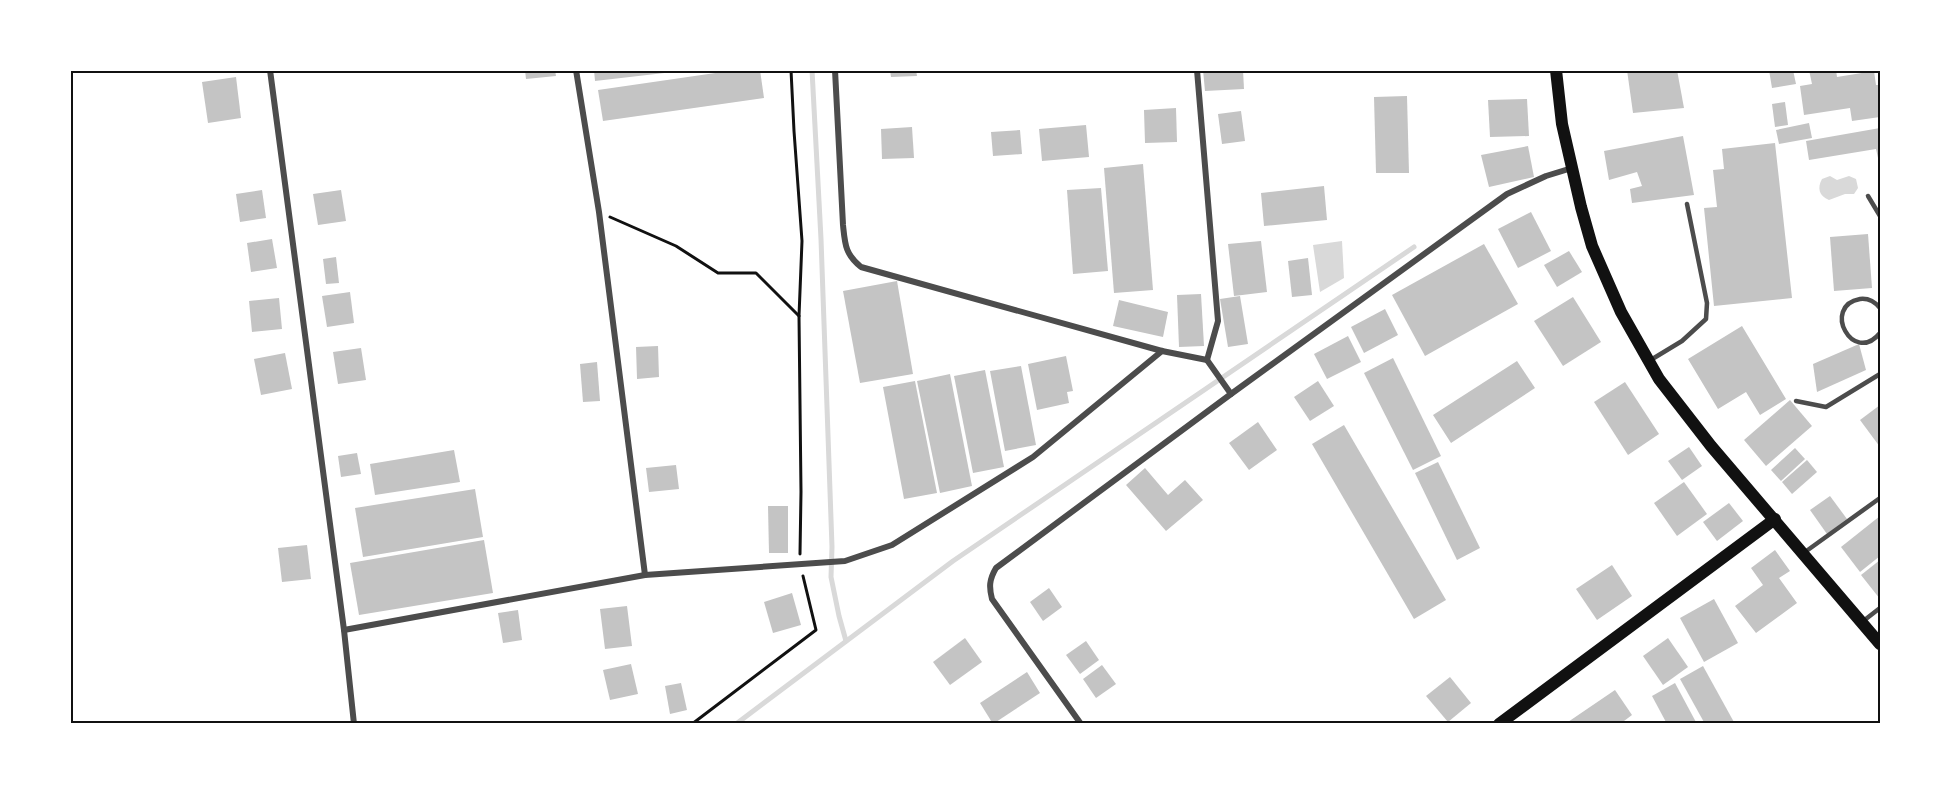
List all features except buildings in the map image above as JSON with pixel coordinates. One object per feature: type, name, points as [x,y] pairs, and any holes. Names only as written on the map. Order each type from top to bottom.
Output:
[{"type":"main road","points":[[1556,70],[1563,124],[1581,207],[1592,246],[1621,312],[1659,379],[1711,446],[1881,644]]},
{"type":"main road","points":[[1499,723],[1775,519]]},
{"type":"street","points":[[270,70],[344,630],[354,723]]},
{"type":"street","points":[[576,70],[599,212],[645,575]]},
{"type":"street","points":[[835,70],[843,225],[846,248],[851,259],[861,267],[1162,351],[1207,360],[1231,394]]},
{"type":"street","points":[[1197,70],[1218,321],[1207,360]]},
{"type":"street","points":[[1081,723],[992,599],[989,588],[996,568],[1507,194],[1546,176],[1572,168]]},
{"type":"street","points":[[344,630],[645,575],[845,561],[892,545],[1033,457],[1162,351]]},
{"type":"lane","points":[[1868,196],[1881,216]]},
{"type":"lane","points":[[1649,361],[1682,341],[1706,319],[1707,303],[1687,204]]},
{"type":"lane","points":[[1881,308],[1872,301],[1858,300],[1846,307],[1842,320],[1846,333],[1857,342],[1871,341],[1881,333]]},
{"type":"lane","points":[[1796,401],[1826,407],[1881,374]]},
{"type":"lane","points":[[1804,553],[1881,498]]},
{"type":"lane","points":[[1862,622],[1881,608]]},
{"type":"path","points":[[692,723],[816,630],[800,563],[799,316],[802,241],[791,70]]},
{"type":"path","points":[[599,212],[676,246],[718,273],[756,273],[799,316]]},
{"type":"shaded area","points":[[1830,176],[1837,180],[1849,176],[1856,179],[1858,188],[1854,194],[1845,194],[1829,200],[1821,194],[1819,189],[1822,179]]},
{"type":"shaded area","points":[[1342,241],[1344,278],[1320,292],[1313,245]]},
{"type":"waterway","points":[[812,70],[821,239],[832,547],[831,577],[846,641]]},
{"type":"waterway","points":[[736,724],[953,561],[1414,247]]}]
